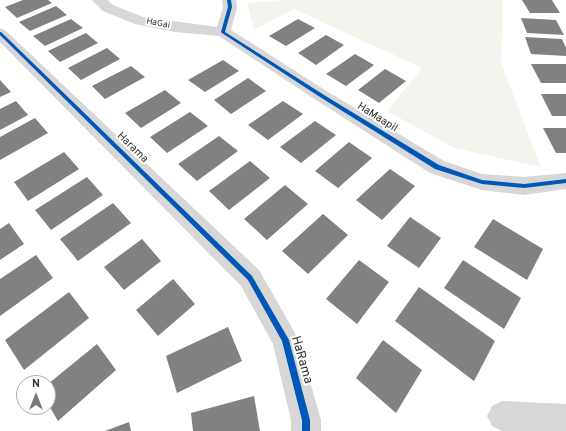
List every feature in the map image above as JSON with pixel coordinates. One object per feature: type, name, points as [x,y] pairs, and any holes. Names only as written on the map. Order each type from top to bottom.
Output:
[{"type":"street","name":"HaGai","points":[[99,0],[108,8],[140,21],[175,27],[223,32]]},
{"type":"street","points":[[223,32],[230,7],[229,0]]},
{"type":"street","name":"HaMaapil","points":[[223,32],[322,96],[437,167],[482,182],[524,186],[566,181]]},
{"type":"street","name":"HaRama","points":[[0,33],[250,278],[286,340],[306,420],[306,431]]},
{"type":"street","points":[[502,416],[566,419]]},
{"type":"shaded area","points":[[283,0],[502,0],[501,63],[541,167],[454,148],[387,111],[422,68],[294,9],[254,30],[247,3]]},
{"type":"building","points":[[23,0],[48,0],[52,3],[17,18],[5,7]]},
{"type":"building","points":[[522,0],[552,0],[560,13],[530,13]]},
{"type":"building","points":[[56,6],[67,15],[30,31],[19,22]]},
{"type":"building","points":[[521,18],[556,20],[564,35],[527,33]]},
{"type":"building","points":[[71,19],[83,28],[45,46],[33,36]]},
{"type":"building","points":[[298,19],[315,28],[286,46],[269,36]]},
{"type":"building","points":[[86,33],[98,43],[60,62],[48,51]]},
{"type":"building","points":[[326,35],[344,45],[316,65],[298,53]]},
{"type":"building","points":[[525,37],[562,39],[566,48],[566,56],[531,54]]},
{"type":"building","points":[[107,48],[120,59],[81,80],[68,68]]},
{"type":"building","points":[[355,54],[374,65],[346,86],[326,74]]},
{"type":"building","points":[[223,60],[239,71],[205,92],[188,80]]},
{"type":"building","points":[[531,64],[566,64],[566,83],[541,83]]},
{"type":"building","points":[[131,66],[145,77],[105,99],[92,86]]},
{"type":"building","points":[[385,69],[406,81],[379,103],[358,90]]},
{"type":"building","points":[[248,78],[266,91],[231,114],[214,100]]},
{"type":"building","points":[[0,80],[11,92],[0,97]]},
{"type":"building","points":[[165,90],[181,103],[141,128],[125,113]]},
{"type":"building","points":[[541,94],[566,94],[566,116],[552,116]]},
{"type":"building","points":[[16,101],[28,115],[0,130],[0,109]]},
{"type":"building","points":[[283,101],[303,114],[268,140],[248,125]]},
{"type":"building","points":[[190,112],[208,126],[167,153],[150,137]]},
{"type":"building","points":[[35,118],[48,133],[0,160],[0,137]]},
{"type":"building","points":[[315,121],[336,135],[301,163],[280,147]]},
{"type":"building","points":[[543,128],[566,128],[566,153],[556,153]]},
{"type":"building","points":[[219,136],[238,151],[197,181],[178,164]]},
{"type":"building","points":[[349,142],[372,158],[338,188],[315,171]]},
{"type":"building","points":[[64,152],[79,169],[28,201],[14,182]]},
{"type":"building","points":[[250,161],[270,178],[229,210],[209,191]]},
{"type":"building","points":[[390,169],[415,186],[382,220],[356,200]]},
{"type":"building","points":[[87,177],[103,195],[51,230],[35,210]]},
{"type":"building","points":[[285,185],[308,204],[267,240],[244,219]]},
{"type":"building","points":[[113,203],[131,223],[78,261],[60,239]]},
{"type":"building","points":[[323,214],[348,235],[308,274],[282,251]]},
{"type":"building","points":[[410,217],[441,238],[419,268],[387,246]]},
{"type":"building","points":[[493,219],[543,249],[527,280],[474,247]]},
{"type":"building","points":[[9,223],[24,244],[0,260],[0,229]]},
{"type":"building","points":[[142,239],[161,261],[124,290],[104,267]]},
{"type":"building","points":[[36,255],[53,278],[0,316],[0,279]]},
{"type":"building","points":[[359,260],[389,282],[357,324],[326,299]]},
{"type":"building","points":[[463,260],[521,298],[504,329],[444,288]]},
{"type":"building","points":[[173,279],[195,304],[158,336],[136,310]]},
{"type":"building","points":[[419,287],[495,341],[474,381],[395,321]]},
{"type":"building","points":[[69,292],[89,318],[24,370],[5,340]]},
{"type":"building","points":[[228,327],[242,361],[177,393],[166,356]]},
{"type":"building","points":[[383,340],[422,370],[396,413],[356,378]]},
{"type":"building","points":[[97,344],[116,370],[58,421],[54,415],[56,415],[56,377]]},
{"type":"building","points":[[254,396],[260,431],[193,431],[191,413]]},
{"type":"building","points":[[129,422],[131,431],[105,431]]},
{"type":"cycle path","points":[[229,0],[230,7],[223,32],[322,96],[437,167],[482,182],[524,186],[566,181]]},
{"type":"cycle path","name":"Harama","points":[[0,33],[250,278],[285,340],[306,420],[306,431]]}]
